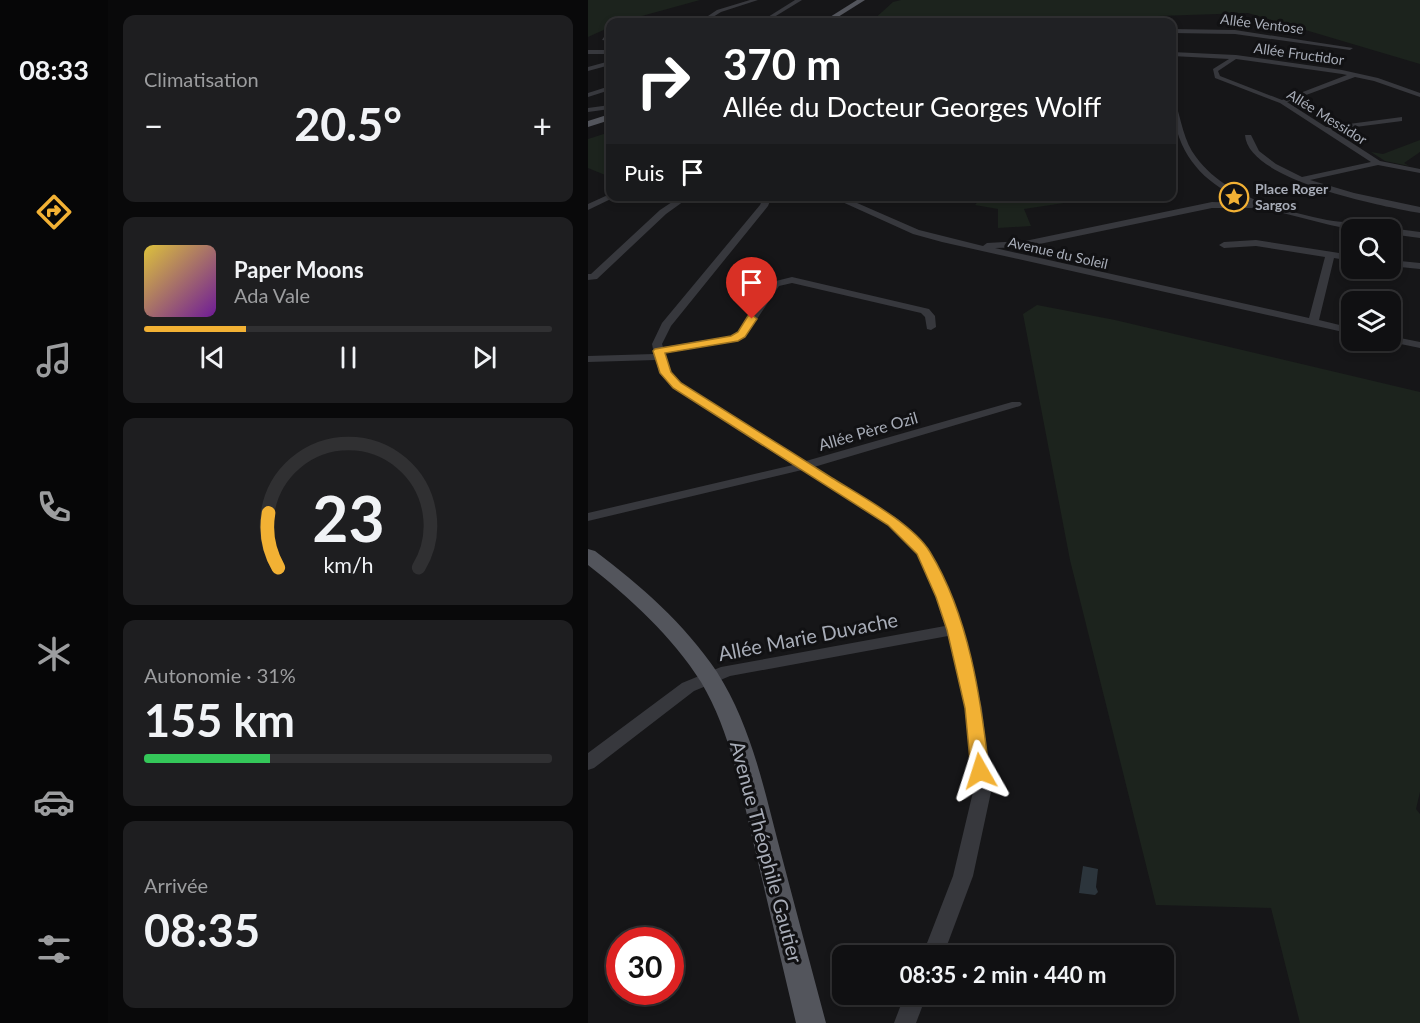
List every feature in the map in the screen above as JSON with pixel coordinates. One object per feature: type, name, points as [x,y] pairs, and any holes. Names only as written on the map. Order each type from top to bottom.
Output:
[{"type":"main road","points":[[832,18],[862,0]]},
{"type":"main road","points":[[588,124],[606,118]]},
{"type":"main road","name":"Avenue Théophile Gautier","points":[[588,555],[620,579],[669,628],[709,679],[744,755],[811,1023]]},
{"type":"street","points":[[708,18],[719,11],[755,0]]},
{"type":"street","points":[[770,18],[799,0]]},
{"type":"street","name":"Allée Ventose","points":[[1176,30],[1235,32],[1350,48]]},
{"type":"street","points":[[588,52],[606,52]]},
{"type":"street","name":"Allée Fructidor","points":[[1176,54],[1236,57],[1354,74],[1376,79],[1420,95]]},
{"type":"street","name":"Allée Messidor","points":[[1236,57],[1215,70],[1217,77],[1282,102],[1378,163],[1420,171]]},
{"type":"street","points":[[588,69],[606,64]]},
{"type":"street","points":[[1282,102],[1354,74]]},
{"type":"street","points":[[588,95],[606,89]]},
{"type":"street","points":[[588,110],[606,108]]},
{"type":"street","points":[[1176,112],[1192,157],[1213,178],[1262,206]]},
{"type":"street","points":[[1325,129],[1399,119]]},
{"type":"street","points":[[1248,137],[1250,147],[1257,154],[1302,179],[1356,197],[1420,210]]},
{"type":"street","points":[[1302,179],[1378,163]]},
{"type":"street","points":[[1212,205],[1227,187]]},
{"type":"street","points":[[596,195],[606,196]]},
{"type":"street","points":[[588,207],[606,199]]},
{"type":"street","points":[[588,277],[594,277],[663,212],[680,201]]},
{"type":"street","points":[[766,201],[666,324],[657,344],[665,373],[677,386],[893,522],[923,552],[943,597],[954,630],[974,708],[982,792],[963,876],[936,945]]},
{"type":"street","name":"Avenue du Soleil","points":[[845,201],[916,232],[967,246],[1341,329]]},
{"type":"street","points":[[967,246],[1025,244],[1212,205],[1262,206],[1341,222]]},
{"type":"street","points":[[1401,232],[1420,235]]},
{"type":"street","points":[[1224,245],[1256,243],[1341,257]]},
{"type":"street","points":[[1012,256],[1025,244]]},
{"type":"street","points":[[1313,323],[1330,256]]},
{"type":"street","points":[[1401,264],[1420,266]]},
{"type":"street","points":[[588,358],[660,354],[734,339],[741,334],[775,284],[792,280],[925,311],[930,316],[931,327]]},
{"type":"street","points":[[1401,341],[1420,345]]},
{"type":"street","name":"Allée Père Ozil","points":[[588,517],[804,466],[1016,404]]},
{"type":"street","name":"Allée Marie Duvache","points":[[588,763],[688,687],[727,671],[954,630]]},
{"type":"street","points":[[905,1023],[912,1005]]},
{"type":"shaded area","points":[[588,0],[700,0],[635,18],[606,18],[606,29],[588,37]]},
{"type":"shaded area","points":[[901,0],[1420,0],[1420,64],[1248,13],[1098,18],[875,18],[893,2]]},
{"type":"shaded area","points":[[606,133],[606,175],[588,168],[588,139]]},
{"type":"shaded area","points":[[1420,140],[1420,152],[1404,163],[1409,166],[1385,161],[1371,152],[1383,154]]},
{"type":"shaded area","points":[[979,201],[1072,201],[1024,209],[1031,226],[998,228],[998,209],[975,205]]},
{"type":"shaded area","points":[[1037,305],[1115,320],[1420,392],[1420,792],[1416,809],[1420,814],[1420,1023],[1300,1023],[1271,908],[1156,905],[1070,560],[1023,314]]},
{"type":"shaded area","points":[[1083,866],[1098,869],[1096,887],[1098,892],[1095,895],[1079,893]]},
{"type":"place","name":"Place Roger Sargos","points":[[1234,197]]},
{"type":"route","points":[[752,319],[741,334],[734,339],[659,351],[665,373],[677,386],[893,522],[923,552],[943,597],[954,630],[974,708],[980,771]]}]
